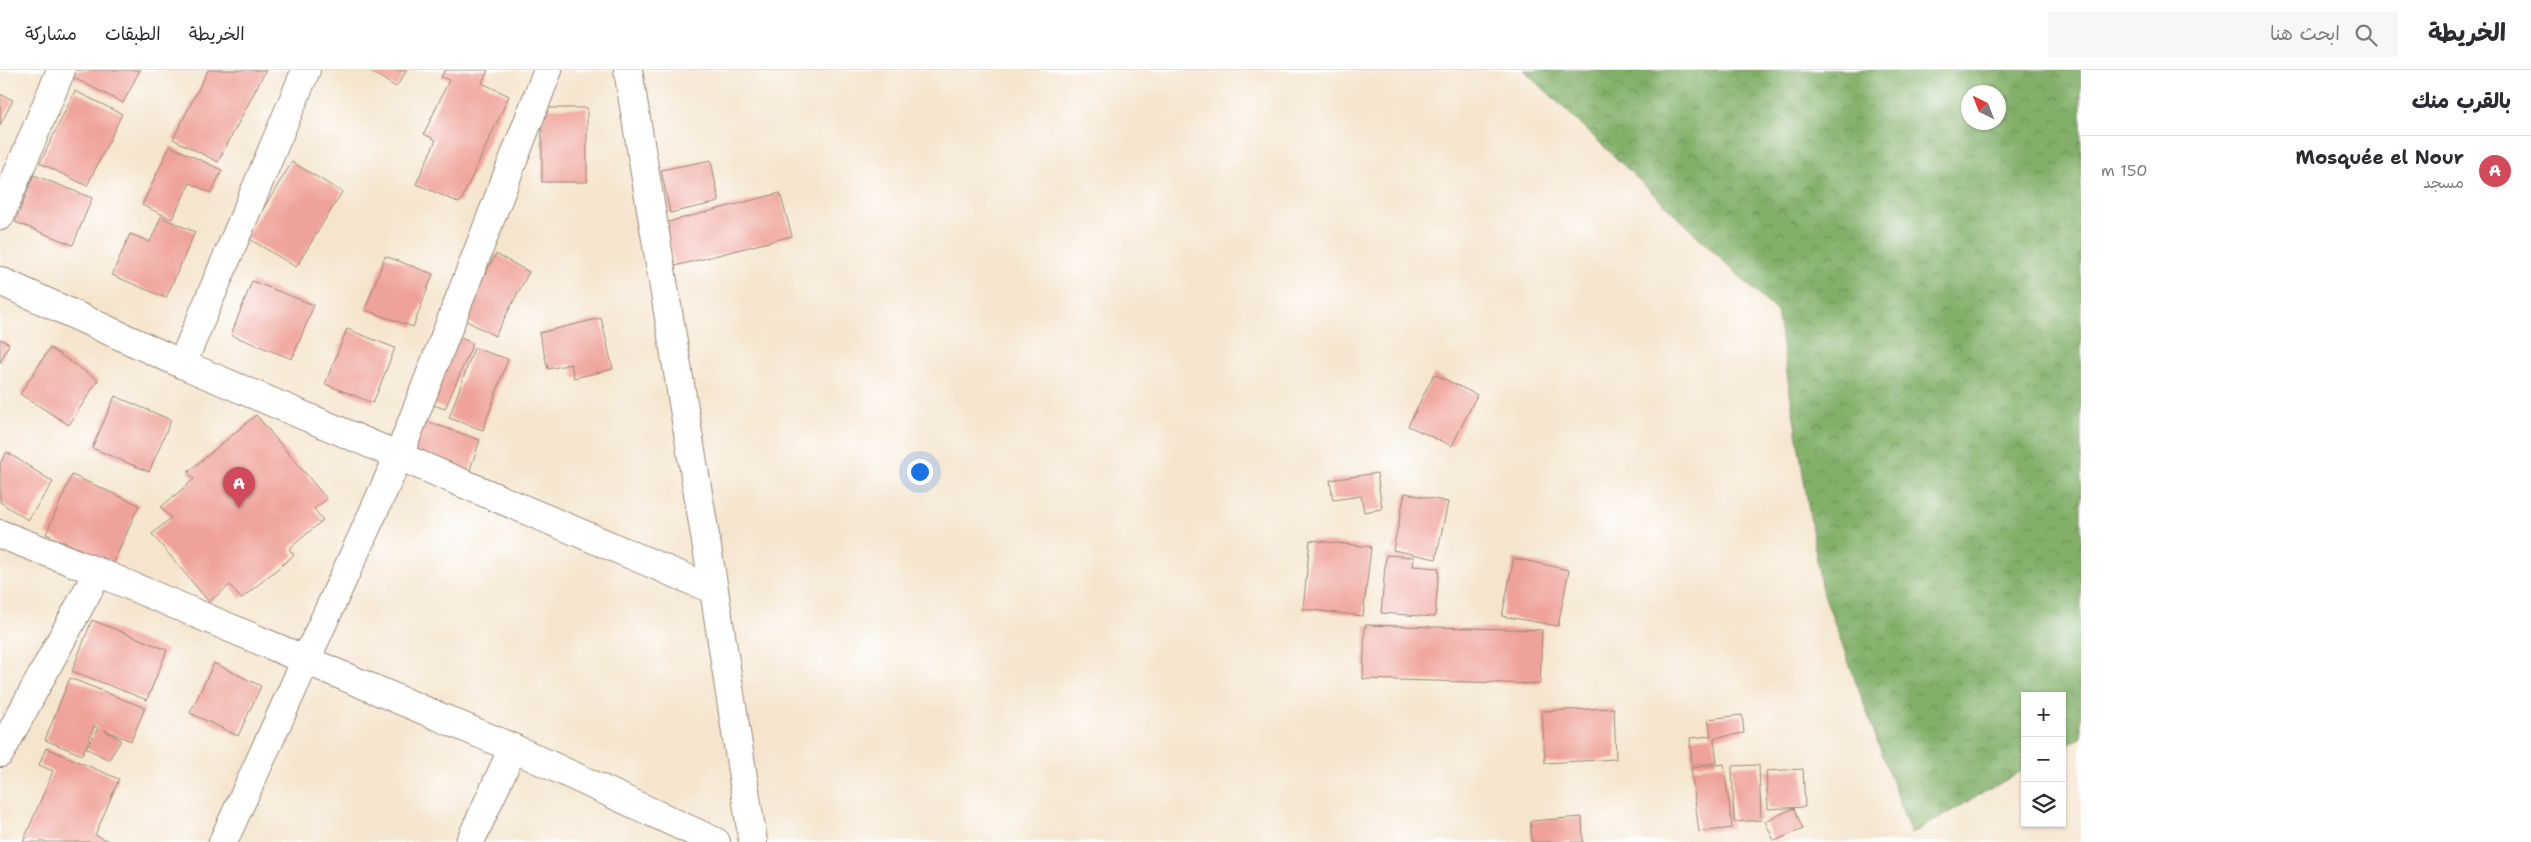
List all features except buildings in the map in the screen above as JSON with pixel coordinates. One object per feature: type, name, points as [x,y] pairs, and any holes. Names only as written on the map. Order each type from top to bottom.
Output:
[{"type":"street","points":[[0,216],[61,70]]},
{"type":"street","points":[[182,364],[306,70]]},
{"type":"street","points":[[223,842],[398,458],[548,70]]},
{"type":"street","points":[[628,70],[714,590],[753,842]]},
{"type":"street","points":[[0,281],[182,364],[398,458],[714,590]]},
{"type":"street","points":[[0,534],[98,572],[513,748],[709,840]]},
{"type":"street","points":[[0,753],[98,572]]},
{"type":"street","points":[[470,842],[513,748]]},
{"type":"green space","points":[[1524,70],[2081,70],[2081,737],[2066,746],[2066,692],[2021,692],[2021,771],[1911,834],[1821,586],[1777,312]]},
{"type":"place","name":"Mosquée el Nour","points":[[239,508]]}]
